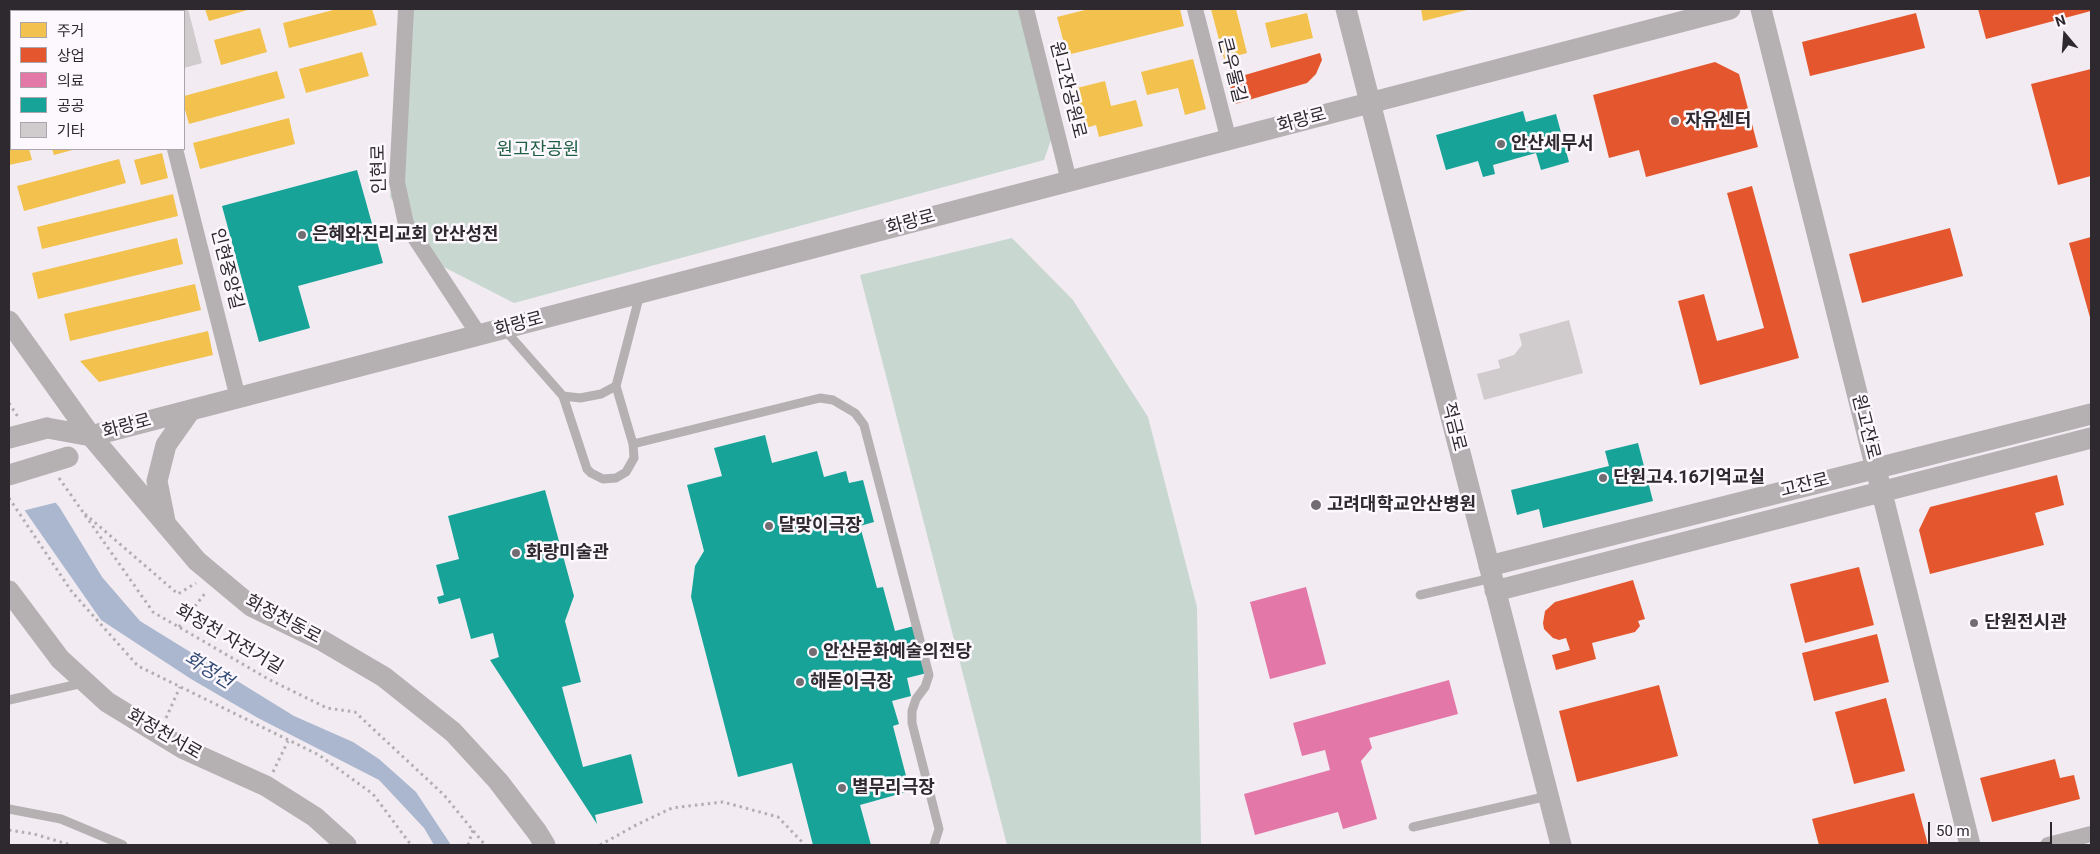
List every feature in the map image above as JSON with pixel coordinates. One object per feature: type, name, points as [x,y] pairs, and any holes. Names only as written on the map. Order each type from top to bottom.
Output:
[{"type":"street","name":"인현로","points":[[406,9],[397,182],[402,207],[406,224],[479,335]]},
{"type":"street","name":"원고잔공원로","points":[[1026,9],[1069,181]]},
{"type":"street","name":"큰우물길","points":[[1195,9],[1229,141]]},
{"type":"street","name":"적금로","points":[[1346,9],[1561,845]]},
{"type":"street","name":"화랑로","points":[[9,438],[47,428],[91,436],[1730,9]]},
{"type":"street","name":"원고잔로","points":[[1761,9],[1970,845]]},
{"type":"street","name":"인현중앙길","points":[[175,150],[238,398]]},
{"type":"street","name":"화정천동로","points":[[9,320],[91,436],[197,561],[251,606],[321,640],[384,677],[453,732],[498,781],[545,845]]},
{"type":"street","points":[[166,524],[156,481],[166,445],[190,411]]},
{"type":"street","name":"고잔로","points":[[1492,579],[1876,468],[2091,414]]},
{"type":"street","name":"화랑로","points":[[9,475],[68,457],[91,436]]},
{"type":"street","name":"고잔로","points":[[1492,579],[1882,492],[2091,438]]},
{"type":"street","name":"화정천서로","points":[[9,591],[60,659],[107,702],[184,749],[266,786],[315,817],[346,845]]},
{"type":"street","points":[[2048,845],[2091,834]]},
{"type":"lane","points":[[503,329],[563,396],[584,464],[591,473],[603,479],[609,479],[622,475],[632,463],[634,451],[616,386],[640,293]]},
{"type":"lane","points":[[563,396],[580,398],[601,394],[616,386]]},
{"type":"lane","points":[[633,444],[820,398],[833,400],[855,413],[864,426],[929,675],[925,687],[916,699],[912,711],[912,723],[939,829],[939,844]]},
{"type":"lane","points":[[1420,595],[1492,579]]},
{"type":"lane","points":[[9,700],[86,682]]},
{"type":"lane","points":[[1412,827],[1548,796]]},
{"type":"lane","points":[[9,809],[61,820],[123,845]]},
{"type":"path","points":[[9,403],[20,419]]},
{"type":"path","name":"화정천 자전거길","points":[[59,477],[153,612],[270,680],[327,708],[355,712],[444,795],[485,845]]},
{"type":"path","points":[[9,498],[72,592],[138,666],[319,755],[373,794],[411,845]]},
{"type":"path","points":[[81,510],[178,594],[214,575]]},
{"type":"path","points":[[179,627],[214,575]]},
{"type":"path","points":[[159,734],[180,687]]},
{"type":"path","points":[[266,786],[288,741]]},
{"type":"path","points":[[600,845],[672,808],[723,802],[778,817],[804,845]]},
{"type":"path","points":[[9,830],[34,834],[71,845]]},
{"type":"path","points":[[468,845],[472,830]]},
{"type":"green space","name":"원고잔공원","points":[[407,9],[1020,9],[1052,137],[1044,160],[514,303],[436,263],[390,197]]},
{"type":"green space","points":[[1012,238],[1073,300],[1148,417],[1197,607],[1201,845],[1007,845],[860,275]]},
{"type":"water","name":"화정천","points":[[9,445],[60,508],[102,577],[140,621],[294,716],[353,742],[379,759],[416,792],[451,845],[434,845],[424,828],[379,780],[258,718],[191,679],[101,620],[9,488]]},
{"type":"pier","points":[[9,443],[58,502],[22,511],[9,492]]},
{"type":"building: 주거","points":[[205,9],[251,9],[209,21]]},
{"type":"building: 주거","points":[[337,9],[372,9],[377,25],[289,48],[283,23]]},
{"type":"building: 주거","points":[[1089,9],[1180,9],[1184,26],[1067,55],[1057,17]]},
{"type":"building: 주거","points":[[1211,9],[1236,9],[1247,53],[1224,59]]},
{"type":"building: 주거","points":[[1421,9],[1471,9],[1423,21]]},
{"type":"building: 주거","points":[[1307,13],[1313,38],[1271,48],[1265,23]]},
{"type":"building: 주거","points":[[260,28],[267,52],[221,65],[214,40]]},
{"type":"building: 주거","points":[[362,52],[369,76],[306,93],[299,69]]},
{"type":"building: 주거","points":[[1193,59],[1206,109],[1185,115],[1178,88],[1147,95],[1141,72]]},
{"type":"building: 주거","points":[[277,71],[285,98],[189,124],[185,110],[185,96]]},
{"type":"building: 주거","points":[[1105,81],[1111,106],[1136,100],[1143,126],[1099,137],[1096,125],[1082,129],[1073,89]]},
{"type":"building: 주거","points":[[9,92],[10,92],[9,118]]},
{"type":"building: 주거","points":[[289,118],[295,144],[200,169],[193,143]]},
{"type":"building: 주거","points":[[9,140],[10,150],[29,150],[32,160],[9,165]]},
{"type":"building: 주거","points":[[52,150],[72,150],[54,155]]},
{"type":"building: 주거","points":[[162,153],[168,178],[141,185],[134,160]]},
{"type":"building: 주거","points":[[119,159],[126,183],[24,211],[17,186]]},
{"type":"building: 주거","points":[[173,194],[178,216],[42,249],[37,227]]},
{"type":"building: 주거","points":[[177,238],[183,264],[38,299],[32,273]]},
{"type":"building: 주거","points":[[195,284],[201,310],[70,341],[64,314]]},
{"type":"building: 주거","points":[[208,331],[213,355],[99,382],[80,361]]},
{"type":"building: 상업","points":[[1978,9],[2091,9],[2091,11],[1986,39]]},
{"type":"building: 상업","points":[[1916,13],[1925,48],[1810,76],[1802,42]]},
{"type":"building: 상업","points":[[1320,53],[1322,60],[1316,74],[1307,83],[1235,104],[1228,80]]},
{"type":"building: 상업","name":"자유센터","points":[[1715,62],[1739,74],[1758,147],[1646,177],[1639,150],[1609,158],[1593,95]]},
{"type":"building: 상업","points":[[2091,69],[2091,176],[2058,185],[2031,84]]},
{"type":"building: 상업","points":[[1752,186],[1799,358],[1700,385],[1678,301],[1704,294],[1717,341],[1764,328],[1727,193]]},
{"type":"building: 상업","points":[[1950,228],[1963,276],[1862,303],[1849,254]]},
{"type":"building: 상업","points":[[2091,237],[2091,321],[2069,243]]},
{"type":"building: 상업","points":[[2057,475],[2064,505],[2035,513],[2044,545],[1930,574],[1919,530],[1930,507]]},
{"type":"building: 상업","points":[[1859,567],[1874,625],[1805,643],[1790,584]]},
{"type":"building: 상업","points":[[1633,580],[1645,619],[1638,621],[1640,626],[1635,632],[1592,643],[1596,659],[1556,670],[1552,655],[1570,650],[1566,638],[1559,640],[1553,638],[1544,629],[1545,611],[1555,602]]},
{"type":"building: 상업","points":[[1877,634],[1889,682],[1814,701],[1802,653]]},
{"type":"building: 상업","points":[[1659,685],[1678,756],[1577,782],[1559,711]]},
{"type":"building: 상업","points":[[1886,698],[1905,771],[1854,784],[1835,712]]},
{"type":"building: 상업","points":[[2055,759],[2060,778],[2074,775],[2080,799],[1992,822],[1980,778]]},
{"type":"building: 상업","points":[[1914,793],[1928,845],[1819,845],[1812,819]]},
{"type":"building: 의료","points":[[1306,587],[1326,664],[1270,679],[1250,602]]},
{"type":"building: 의료","points":[[1449,680],[1458,714],[1369,738],[1372,748],[1361,761],[1377,819],[1343,829],[1338,812],[1255,835],[1244,794],[1330,770],[1325,750],[1302,756],[1293,723]]},
{"type":"building: 공공","name":"안산세무서","points":[[1523,111],[1526,122],[1556,114],[1569,162],[1541,170],[1536,153],[1493,165],[1495,174],[1483,177],[1478,161],[1446,170],[1436,135]]},
{"type":"building: 공공","name":"은혜와진리교회 안산성전","points":[[357,170],[383,263],[298,286],[310,328],[259,342],[222,206]]},
{"type":"building: 공공","name":"안산문화예술의전당","points":[[765,435],[772,463],[817,451],[824,477],[846,471],[849,483],[863,480],[874,522],[860,526],[877,588],[883,587],[895,631],[914,626],[927,673],[907,678],[911,696],[892,701],[899,724],[893,726],[910,791],[860,805],[871,845],[813,845],[792,763],[738,777],[691,597],[695,566],[704,551],[687,485],[722,476],[714,448]]},
{"type":"building: 공공","name":"단원고4.16기억교실","points":[[1638,443],[1653,501],[1543,528],[1539,509],[1517,515],[1511,490],[1609,466],[1605,451]]},
{"type":"building: 공공","points":[[545,490],[574,596],[565,621],[581,682],[562,687],[583,767],[631,754],[643,803],[595,815],[597,824],[490,660],[499,657],[493,633],[471,639],[460,598],[439,604],[437,597],[444,595],[436,565],[459,559],[448,516]]},
{"type":"building: 기타","points":[[188,9],[202,63],[185,68],[185,10],[162,10]]},
{"type":"building: 기타","points":[[1569,320],[1583,373],[1484,400],[1477,374],[1500,368],[1498,360],[1514,355],[1522,345],[1519,334]]},
{"type":"place","name":"자유센터","points":[[1675,121]]},
{"type":"place","name":"안산세무서","points":[[1501,144]]},
{"type":"place","name":"은혜와진리교회 안산성전","points":[[302,235]]},
{"type":"place","name":"단원고4.16기억교실","points":[[1603,478]]},
{"type":"place","name":"고려대학교안산병원","points":[[1316,505]]},
{"type":"place","name":"달맞이극장","points":[[769,526]]},
{"type":"place","name":"화랑미술관","points":[[516,553]]},
{"type":"place","name":"단원전시관","points":[[1974,623]]},
{"type":"place","name":"안산문화예술의전당","points":[[813,652]]},
{"type":"place","name":"해돋이극장","points":[[800,682]]},
{"type":"place","name":"별무리극장","points":[[842,788]]}]
